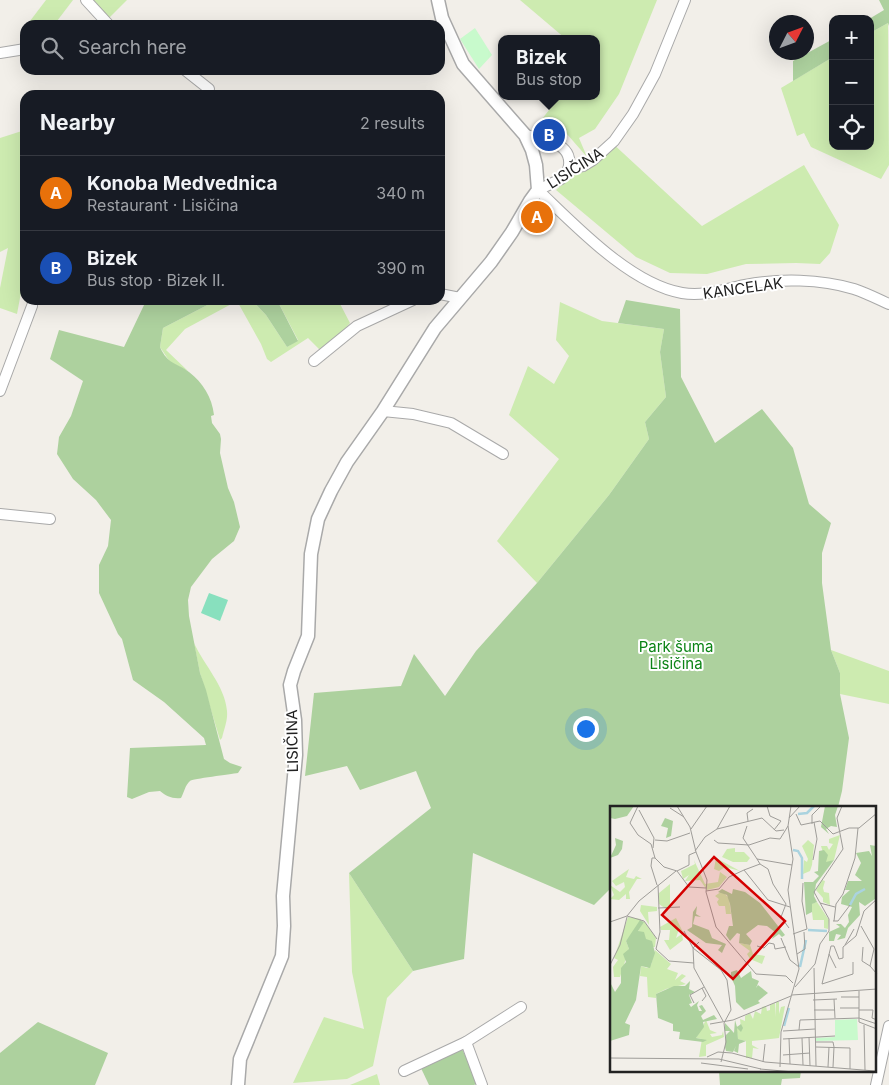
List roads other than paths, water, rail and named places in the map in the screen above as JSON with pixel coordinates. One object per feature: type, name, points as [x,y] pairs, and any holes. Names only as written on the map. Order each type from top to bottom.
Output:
[{"type":"street","points":[[86,0],[104,20]]},
{"type":"street","points":[[438,0],[443,20]]},
{"type":"street","name":"LISIČINA","points":[[238,1085],[240,1059],[282,956],[283,896],[296,755],[295,720],[290,684],[308,636],[312,545],[318,519],[336,481],[435,328],[491,262],[538,190],[561,179],[568,170],[583,166],[604,151],[614,141],[633,114],[655,74],[686,0]]},
{"type":"street","points":[[445,25],[463,64],[525,135],[536,165],[538,190]]},
{"type":"street","points":[[0,53],[20,50]]},
{"type":"street","points":[[192,75],[209,88]]},
{"type":"street","points":[[525,135],[557,143],[569,157],[570,164],[568,170]]},
{"type":"street","name":"KANCELAK","points":[[538,190],[595,243],[636,273],[662,287],[682,293],[703,294],[717,293],[753,284],[811,281],[853,289],[889,304]]},
{"type":"street","points":[[445,295],[460,298]]},
{"type":"street","points":[[314,361],[357,326],[402,305]]},
{"type":"street","points":[[0,391],[32,306]]},
{"type":"street","points":[[383,411],[412,414],[451,422],[503,454]]},
{"type":"street","points":[[0,514],[50,519]]},
{"type":"street","points":[[404,1071],[466,1042],[521,1007]]},
{"type":"street","points":[[876,1085],[889,1026]]},
{"type":"street","points":[[466,1042],[482,1085]]},
{"type":"place","name":"Bizek","points":[[549,135]]},
{"type":"place","name":"Konoba Medvednica","points":[[537,217]]},
{"type":"park label","name":"Park šuma Lisičina","points":[[676,654]]}]
